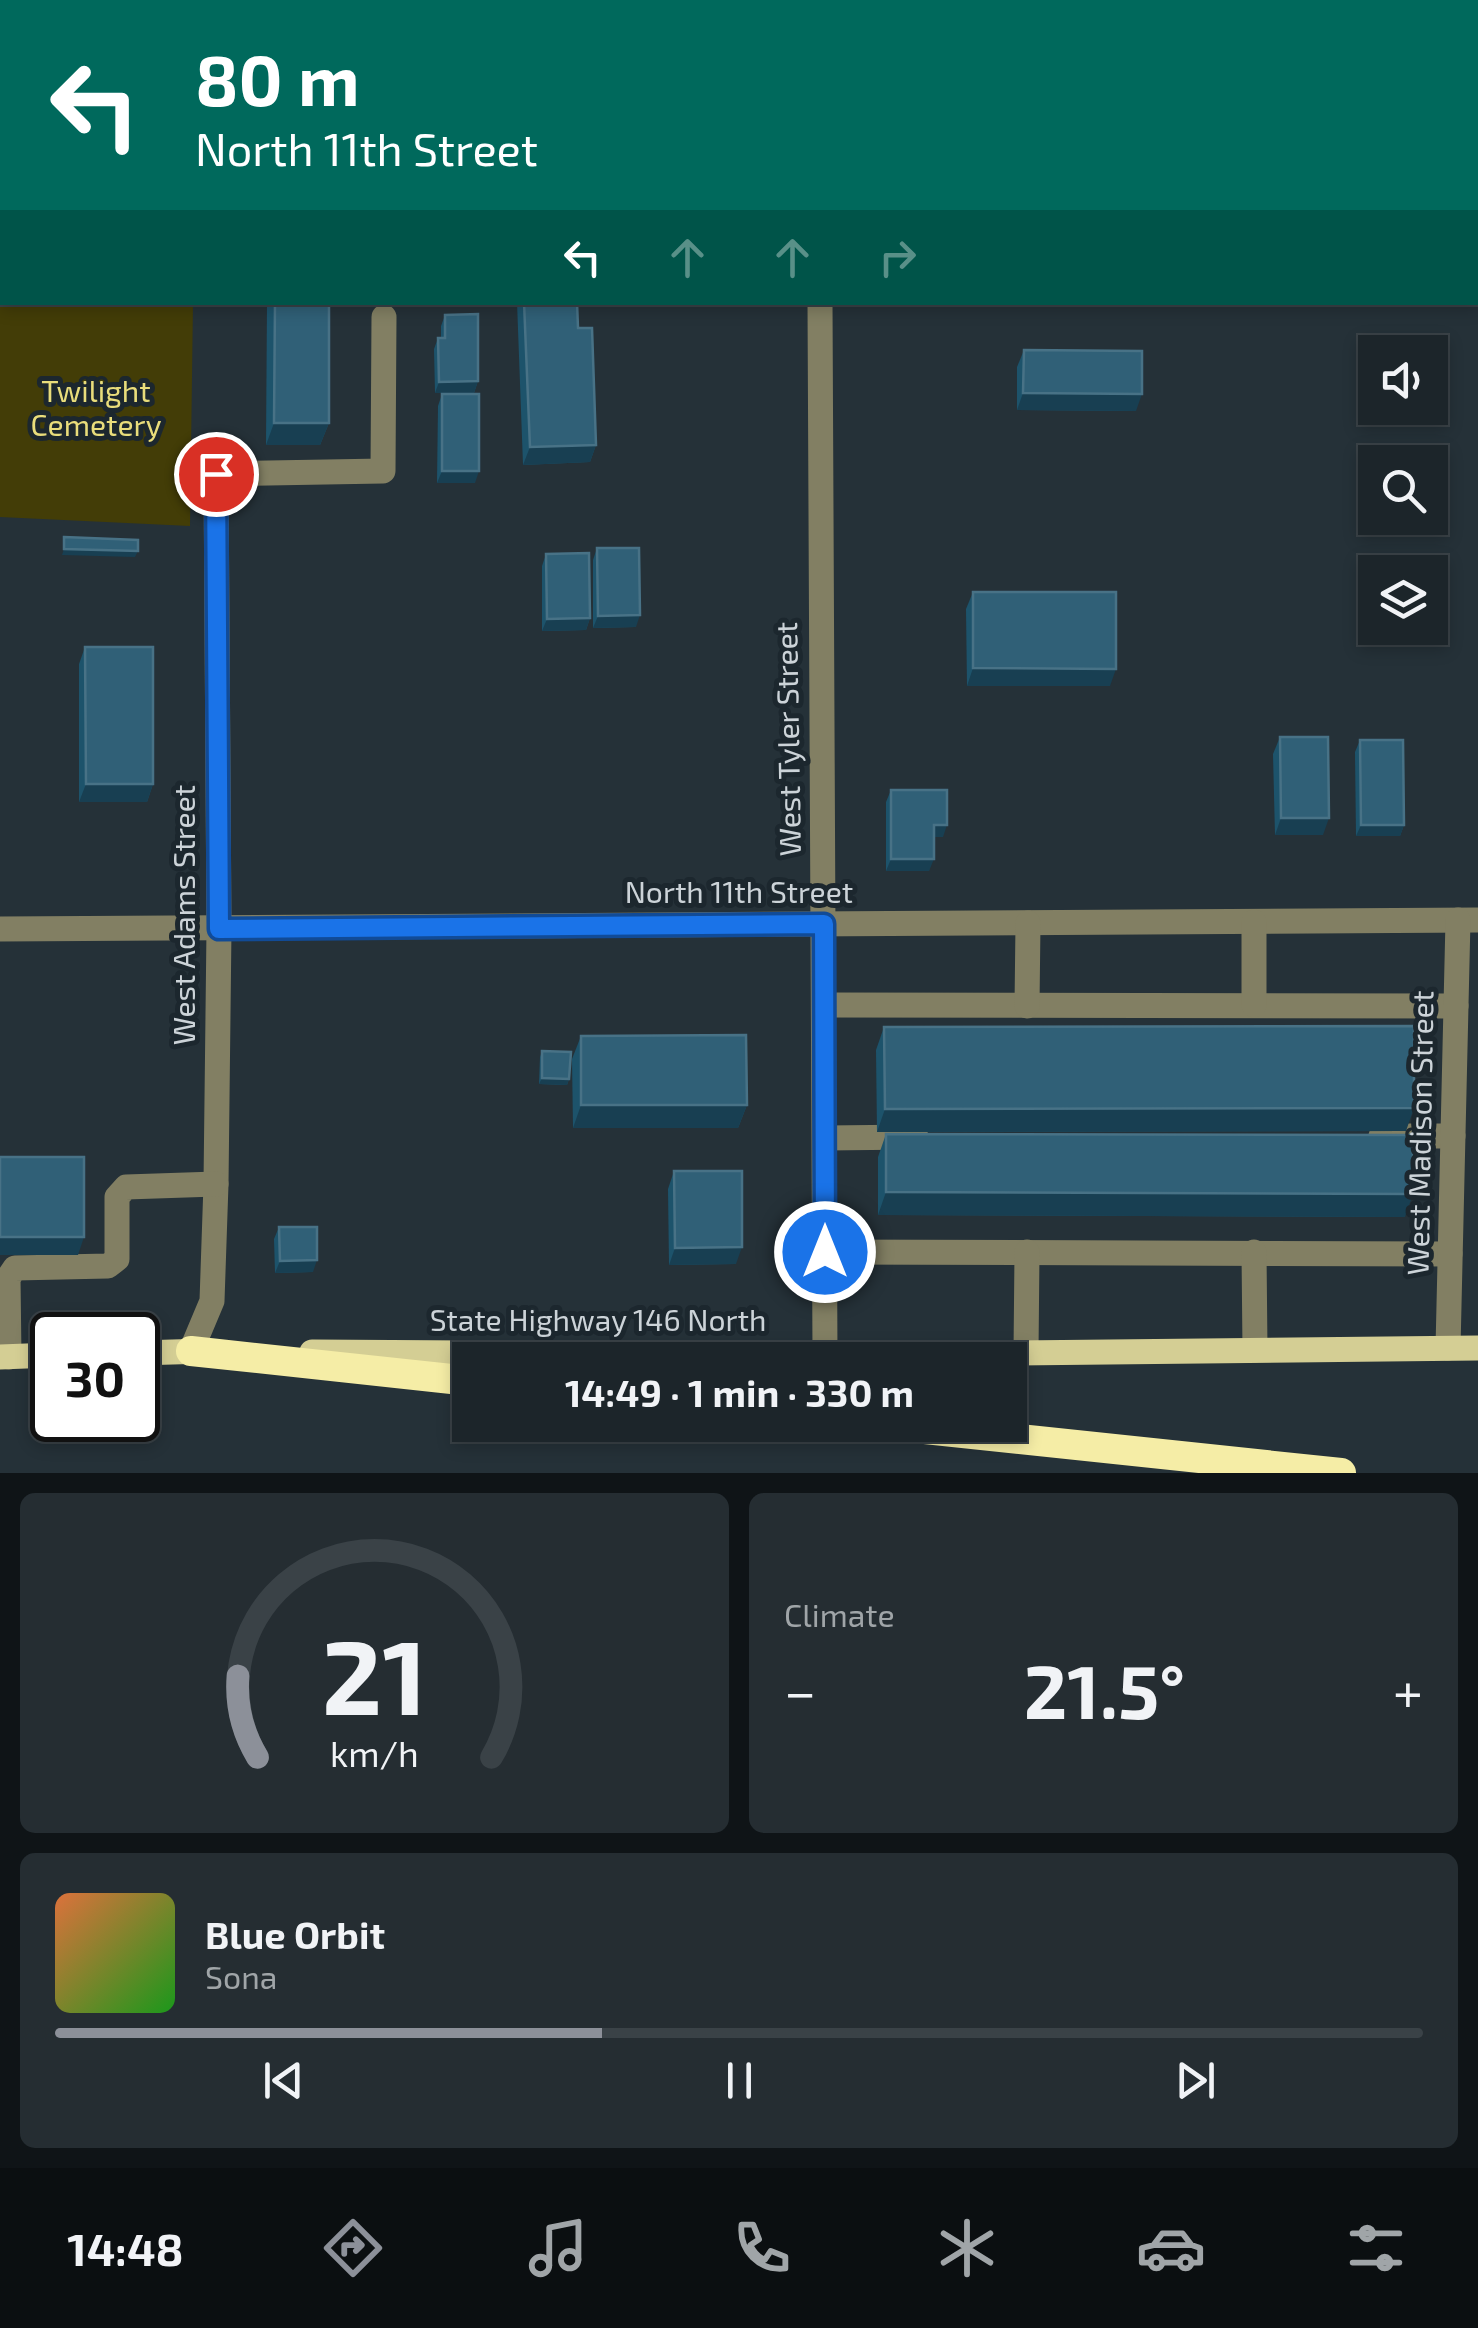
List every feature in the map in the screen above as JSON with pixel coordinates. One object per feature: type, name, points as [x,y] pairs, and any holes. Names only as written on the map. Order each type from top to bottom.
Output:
[{"type":"highway","points":[[191,1352],[452,1379]]},
{"type":"highway","points":[[1027,1440],[1342,1473]]},
{"type":"main road","name":"State Highway 146 North","points":[[1027,1352],[1478,1348]]},
{"type":"main road","name":"State Highway 146 North","points":[[160,1353],[452,1353]]},
{"type":"main road","points":[[4,1357],[30,1356]]},
{"type":"street","name":"West Tyler Street","points":[[820,305],[825,1342]]},
{"type":"street","name":"West Adams Street","points":[[191,1352],[212,1301],[216,1184],[216,474],[383,471],[384,318]]},
{"type":"street","name":"North 11th Street","points":[[0,930],[1468,920]]},
{"type":"street","name":"West Madison Street","points":[[1448,1348],[1456,1006],[1468,920]]},
{"type":"street","points":[[1254,922],[1254,1006]]},
{"type":"street","points":[[1027,1006],[1028,923]]},
{"type":"street","points":[[824,1006],[1456,1006]]},
{"type":"street","points":[[1355,1136],[1454,1136]]},
{"type":"street","points":[[826,1138],[943,1137]]},
{"type":"street","points":[[4,1357],[8,1278],[15,1268],[108,1266],[117,1260],[117,1196],[126,1187],[216,1184]]},
{"type":"street","points":[[825,1252],[1450,1254]]},
{"type":"street","points":[[1026,1342],[1027,1252]]},
{"type":"street","points":[[1254,1252],[1255,1350]]},
{"type":"green space","name":"Twilight Cemetery","points":[[0,305],[193,305],[190,526],[0,517]]},
{"type":"building","points":[[275,305],[329,305],[329,423],[274,423]]},
{"type":"building","points":[[524,305],[577,305],[578,328],[592,328],[596,445],[530,447]]},
{"type":"building","points":[[478,314],[478,381],[439,382],[438,338],[445,338],[445,315]]},
{"type":"building","points":[[1024,350],[1142,351],[1142,394],[1023,393]]},
{"type":"building","points":[[442,394],[479,394],[479,471],[442,471]]},
{"type":"building","points":[[64,537],[138,540],[138,551],[64,549]]},
{"type":"building","points":[[597,548],[639,548],[640,615],[598,616]]},
{"type":"building","points":[[589,553],[590,618],[547,619],[546,554]]},
{"type":"building","points":[[973,592],[1116,592],[1116,669],[973,668]]},
{"type":"building","points":[[85,647],[153,647],[153,784],[86,784]]},
{"type":"building","points":[[1280,737],[1328,737],[1329,818],[1281,818]]},
{"type":"building","points":[[1360,740],[1403,740],[1404,825],[1361,825]]},
{"type":"building","points":[[891,790],[947,790],[947,825],[934,825],[934,859],[891,859]]},
{"type":"building","points":[[1414,1026],[1414,1108],[885,1109],[884,1027]]},
{"type":"building","points":[[746,1035],[747,1105],[581,1105],[581,1036]]},
{"type":"building","points":[[542,1051],[571,1052],[569,1079],[542,1078]]},
{"type":"building","points":[[886,1134],[1413,1135],[1413,1194],[886,1192]]},
{"type":"building","points":[[0,1157],[84,1157],[84,1237],[0,1237]]},
{"type":"building","points":[[674,1171],[742,1171],[742,1247],[675,1248]]},
{"type":"building","points":[[279,1227],[317,1227],[317,1260],[280,1261]]},
{"type":"route","points":[[216,474],[219,929],[824,924],[825,1252]]}]
